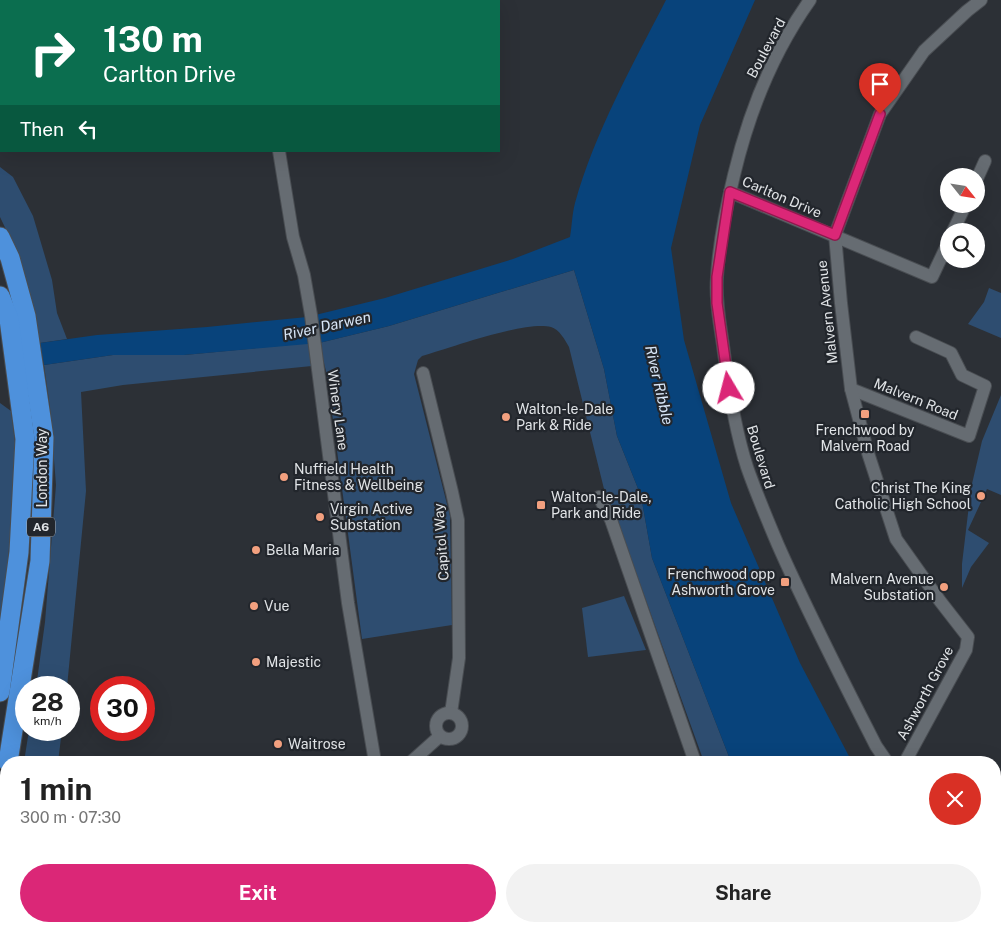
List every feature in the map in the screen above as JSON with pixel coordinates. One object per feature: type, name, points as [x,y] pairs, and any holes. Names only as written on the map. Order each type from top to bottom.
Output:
[{"type":"highway","name":"London Way","points":[[0,237],[10,258],[17,317],[25,439],[19,552],[0,692]]},
{"type":"highway","name":"London Way","points":[[0,296],[17,317],[44,438],[40,562],[9,756]]},
{"type":"street","name":"Boulevard","points":[[810,0],[772,66],[754,103],[730,192],[717,277],[717,303],[731,405],[746,465],[803,602],[883,756]]},
{"type":"street","name":"Malvern Avenue","points":[[968,637],[896,540],[868,453],[851,389],[835,235],[880,114],[924,51],[981,0]]},
{"type":"street","name":"Winery Lane","points":[[279,152],[293,237],[304,276],[312,318],[316,364],[348,603],[374,756]]},
{"type":"street","points":[[982,168],[985,161]]},
{"type":"street","name":"Carlton Drive","points":[[730,192],[835,235],[932,278],[940,261]]},
{"type":"street","name":"Malvern Road","points":[[851,389],[970,436],[986,386],[962,375],[951,353],[916,336]]},
{"type":"street","name":"Capitol Way","points":[[423,373],[458,520],[459,658],[451,713]]},
{"type":"street","points":[[599,497],[611,520],[693,756]]},
{"type":"street","name":"Ashworth Grove","points":[[908,756],[966,650],[968,637]]},
{"type":"street","points":[[451,713],[458,716],[462,725],[461,732],[453,739],[445,739],[440,736],[436,730],[437,720],[443,714],[451,713]]},
{"type":"street","points":[[418,756],[440,736]]},
{"type":"shaded area","points":[[0,167],[13,177],[33,216],[52,280],[57,313],[67,339],[40,343],[36,320],[12,242],[0,217]]},
{"type":"shaded area","points":[[574,270],[604,369],[617,436],[641,496],[652,558],[729,756],[702,756],[616,517],[605,493],[569,347],[559,332],[551,327],[524,327],[507,331],[422,356],[418,360],[414,374],[450,516],[452,625],[362,639],[327,375],[319,343],[389,326]]},
{"type":"shaded area","points":[[989,288],[1001,293],[1001,338],[968,324],[984,302]]},
{"type":"shaded area","points":[[310,343],[312,366],[123,385],[81,392],[86,491],[68,676],[38,676],[45,622],[56,485],[50,408],[44,365],[113,355],[184,355]]},
{"type":"shaded area","points":[[1001,395],[1001,495],[987,489],[968,530],[989,543],[971,567],[962,588],[962,564],[971,488],[982,441]]},
{"type":"shaded area","points":[[0,403],[11,411],[17,458],[0,650]]},
{"type":"shaded area","points":[[624,596],[646,650],[588,657],[582,608]]},
{"type":"shaded area","points":[[27,741],[61,741],[59,756],[25,756]]},
{"type":"water","points":[[666,0],[755,0],[700,125],[671,248],[684,340],[731,503],[800,663],[849,756],[729,756],[652,558],[641,496],[617,436],[604,369],[574,270],[389,326],[319,343],[184,355],[113,355],[44,365],[40,343],[97,335],[307,317],[385,298],[513,259],[570,237],[573,211],[583,177],[615,100]]},
{"type":"place","name":"Frenchwood by Malvern Road","points":[[865,414]]},
{"type":"place","name":"Walton-le-Dale Park & Ride","points":[[506,417]]},
{"type":"place","name":"Nuffield Health Fitness & Wellbeing","points":[[284,477]]},
{"type":"place","name":"Christ The King Catholic High School","points":[[981,496]]},
{"type":"place","name":"Walton-le-Dale, Park and Ride","points":[[541,505]]},
{"type":"place","name":"Virgin Active Substation","points":[[320,517]]},
{"type":"place","name":"Bella Maria","points":[[256,550]]},
{"type":"place","name":"Frenchwood opp Ashworth Grove","points":[[785,582]]},
{"type":"place","name":"Malvern Avenue Substation","points":[[944,587]]},
{"type":"place","name":"Vue","points":[[254,606]]},
{"type":"place","name":"Majestic","points":[[256,662]]},
{"type":"place","name":"Waitrose","points":[[278,744]]},
{"type":"route","points":[[729,388],[717,303],[717,277],[730,192],[835,235],[880,114]]},
{"type":"water label","name":"River Darwen","points":[[327,326]]},
{"type":"water label","name":"River Ribble","points":[[659,385]]}]
